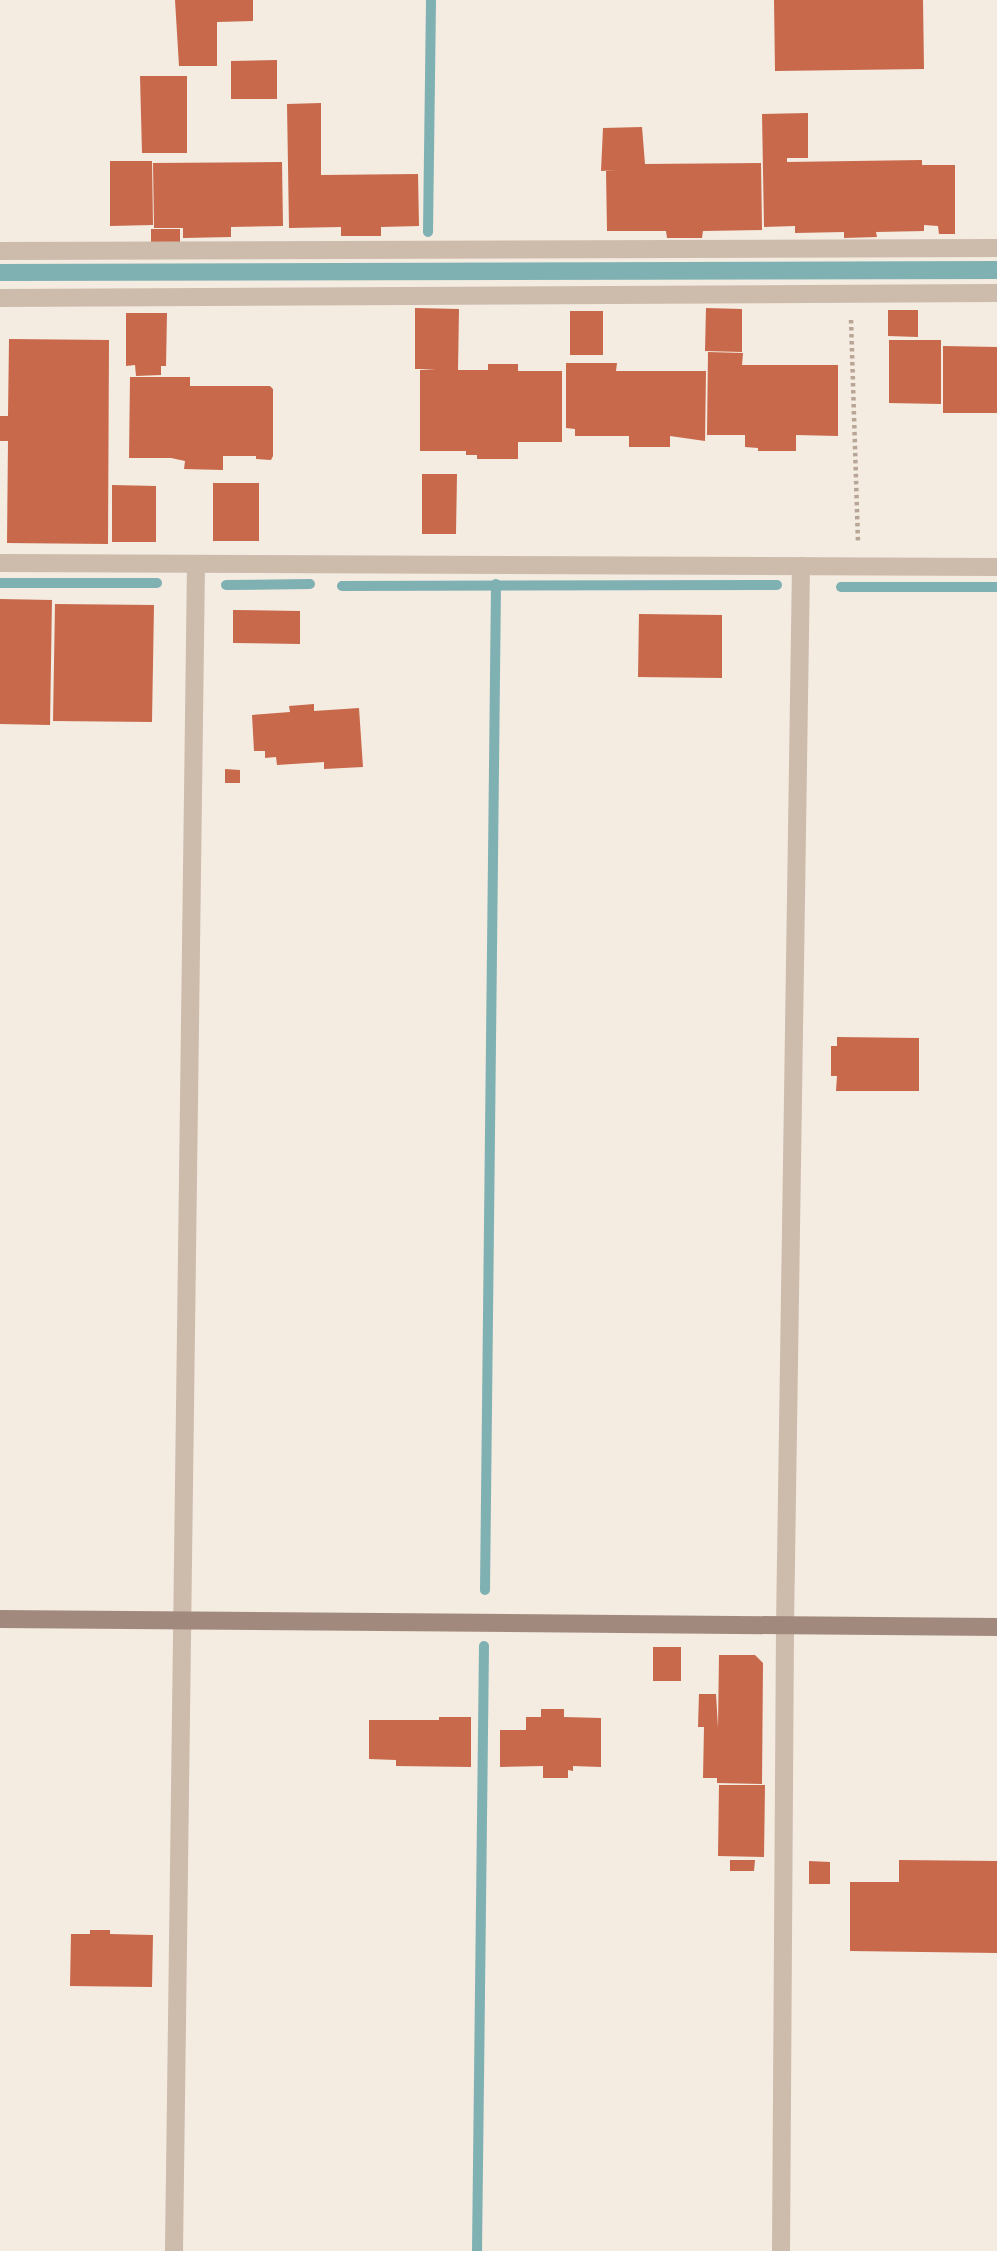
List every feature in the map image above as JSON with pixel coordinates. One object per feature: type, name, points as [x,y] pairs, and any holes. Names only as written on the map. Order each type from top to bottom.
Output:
[{"type":"street","points":[[0,251],[997,248]]},
{"type":"street","points":[[0,298],[997,293]]},
{"type":"street","points":[[0,563],[997,566]]},
{"type":"street","points":[[173,2251],[196,564]]},
{"type":"street","points":[[781,2251],[785,1627],[801,566]]},
{"type":"street","points":[[0,1619],[997,1627]]},
{"type":"path","points":[[850,294],[859,566]]},
{"type":"water","points":[[997,261],[997,279],[0,281],[0,264]]},
{"type":"building","points":[[175,0],[253,0],[253,21],[217,22],[217,66],[179,66]]},
{"type":"building","points":[[774,0],[923,0],[924,69],[775,71]]},
{"type":"building","points":[[277,60],[277,99],[231,99],[231,61]]},
{"type":"building","points":[[140,76],[187,76],[187,153],[142,153]]},
{"type":"building","points":[[321,103],[321,175],[418,174],[419,226],[381,227],[381,236],[341,236],[341,227],[289,228],[287,104]]},
{"type":"building","points":[[808,113],[808,158],[787,158],[787,162],[922,160],[922,165],[955,165],[955,234],[939,234],[938,226],[924,225],[924,231],[876,232],[877,237],[844,238],[844,232],[795,233],[795,226],[764,227],[762,114]]},
{"type":"building","points":[[642,127],[645,164],[761,163],[762,230],[703,231],[702,238],[667,238],[666,231],[607,231],[606,171],[617,170],[601,171],[603,128]]},
{"type":"building","points":[[110,161],[152,161],[153,225],[110,226]]},
{"type":"building","points":[[282,162],[283,226],[231,227],[231,237],[183,238],[183,228],[154,228],[153,163]]},
{"type":"building","points":[[151,229],[180,229],[180,243],[151,243]]},
{"type":"building","points":[[415,308],[459,309],[458,370],[488,370],[488,364],[518,364],[518,371],[562,371],[562,442],[518,442],[518,459],[477,459],[477,455],[466,455],[466,451],[420,451],[420,370],[436,369],[415,369]]},
{"type":"building","points":[[706,308],[742,309],[742,352],[705,351]]},
{"type":"building","points":[[888,310],[918,310],[918,337],[888,336]]},
{"type":"building","points":[[570,311],[603,311],[603,355],[570,355]]},
{"type":"building","points":[[126,313],[167,313],[166,366],[161,366],[161,375],[136,376],[135,365],[126,366]]},
{"type":"building","points":[[9,339],[109,340],[108,544],[7,543],[8,441],[0,441],[0,416],[8,416]]},
{"type":"building","points":[[889,340],[941,340],[941,404],[889,403]]},
{"type":"building","points":[[943,346],[997,347],[997,413],[943,413]]},
{"type":"building","points":[[708,352],[743,353],[742,365],[838,365],[838,436],[796,435],[796,451],[758,451],[758,448],[745,447],[745,435],[707,435]]},
{"type":"building","points":[[566,363],[617,363],[616,371],[706,371],[705,441],[670,436],[670,447],[629,447],[629,436],[575,436],[575,429],[566,428]]},
{"type":"building","points":[[130,377],[190,377],[190,386],[270,386],[273,389],[271,460],[256,459],[256,456],[223,456],[223,470],[184,469],[185,461],[171,458],[129,458]]},
{"type":"building","points":[[422,474],[457,474],[456,534],[422,534]]},
{"type":"building","points":[[213,483],[259,483],[259,541],[213,541]]},
{"type":"building","points":[[112,485],[156,486],[156,542],[112,542]]},
{"type":"building","points":[[0,599],[52,600],[50,725],[0,724]]},
{"type":"building","points":[[55,604],[154,605],[152,722],[53,721]]},
{"type":"building","points":[[233,610],[300,611],[300,644],[233,643]]},
{"type":"building","points":[[639,614],[722,615],[722,678],[638,677]]},
{"type":"building","points":[[314,704],[314,711],[359,708],[363,767],[324,769],[324,762],[277,765],[276,757],[265,758],[265,751],[254,751],[252,715],[290,712],[289,706]]},
{"type":"building","points":[[225,769],[240,770],[240,783],[225,783]]},
{"type":"building","points":[[837,1037],[919,1038],[919,1091],[836,1091],[837,1076],[831,1076],[831,1046],[837,1046]]},
{"type":"building","points":[[653,1647],[681,1647],[681,1681],[653,1681]]},
{"type":"building","points":[[719,1655],[755,1655],[763,1663],[762,1784],[717,1783],[717,1778],[703,1778],[704,1727],[698,1727],[699,1694],[716,1694],[718,1728]]},
{"type":"building","points":[[541,1709],[564,1709],[564,1717],[601,1718],[601,1767],[573,1766],[573,1771],[568,1770],[568,1778],[543,1778],[543,1766],[500,1767],[500,1730],[526,1730],[526,1717],[541,1717]]},
{"type":"building","points":[[439,1717],[471,1717],[471,1767],[396,1766],[396,1760],[369,1759],[369,1720],[439,1720]]},
{"type":"building","points":[[719,1785],[765,1785],[764,1857],[718,1856]]},
{"type":"building","points":[[730,1860],[755,1860],[754,1871],[730,1871]]},
{"type":"building","points":[[899,1860],[997,1861],[997,1953],[850,1951],[850,1882],[899,1882]]},
{"type":"building","points":[[809,1861],[830,1862],[830,1884],[809,1884]]},
{"type":"building","points":[[90,1930],[110,1930],[110,1934],[153,1935],[152,1987],[70,1986],[71,1934],[90,1934]]},
{"type":"waterway","points":[[428,232],[431,0]]},
{"type":"waterway","points":[[0,583],[157,583]]},
{"type":"waterway","points":[[226,585],[310,584]]},
{"type":"waterway","points":[[485,1590],[496,584]]},
{"type":"waterway","points":[[342,586],[777,585]]},
{"type":"waterway","points":[[841,587],[997,587]]},
{"type":"waterway","points":[[477,2251],[484,1646]]}]
